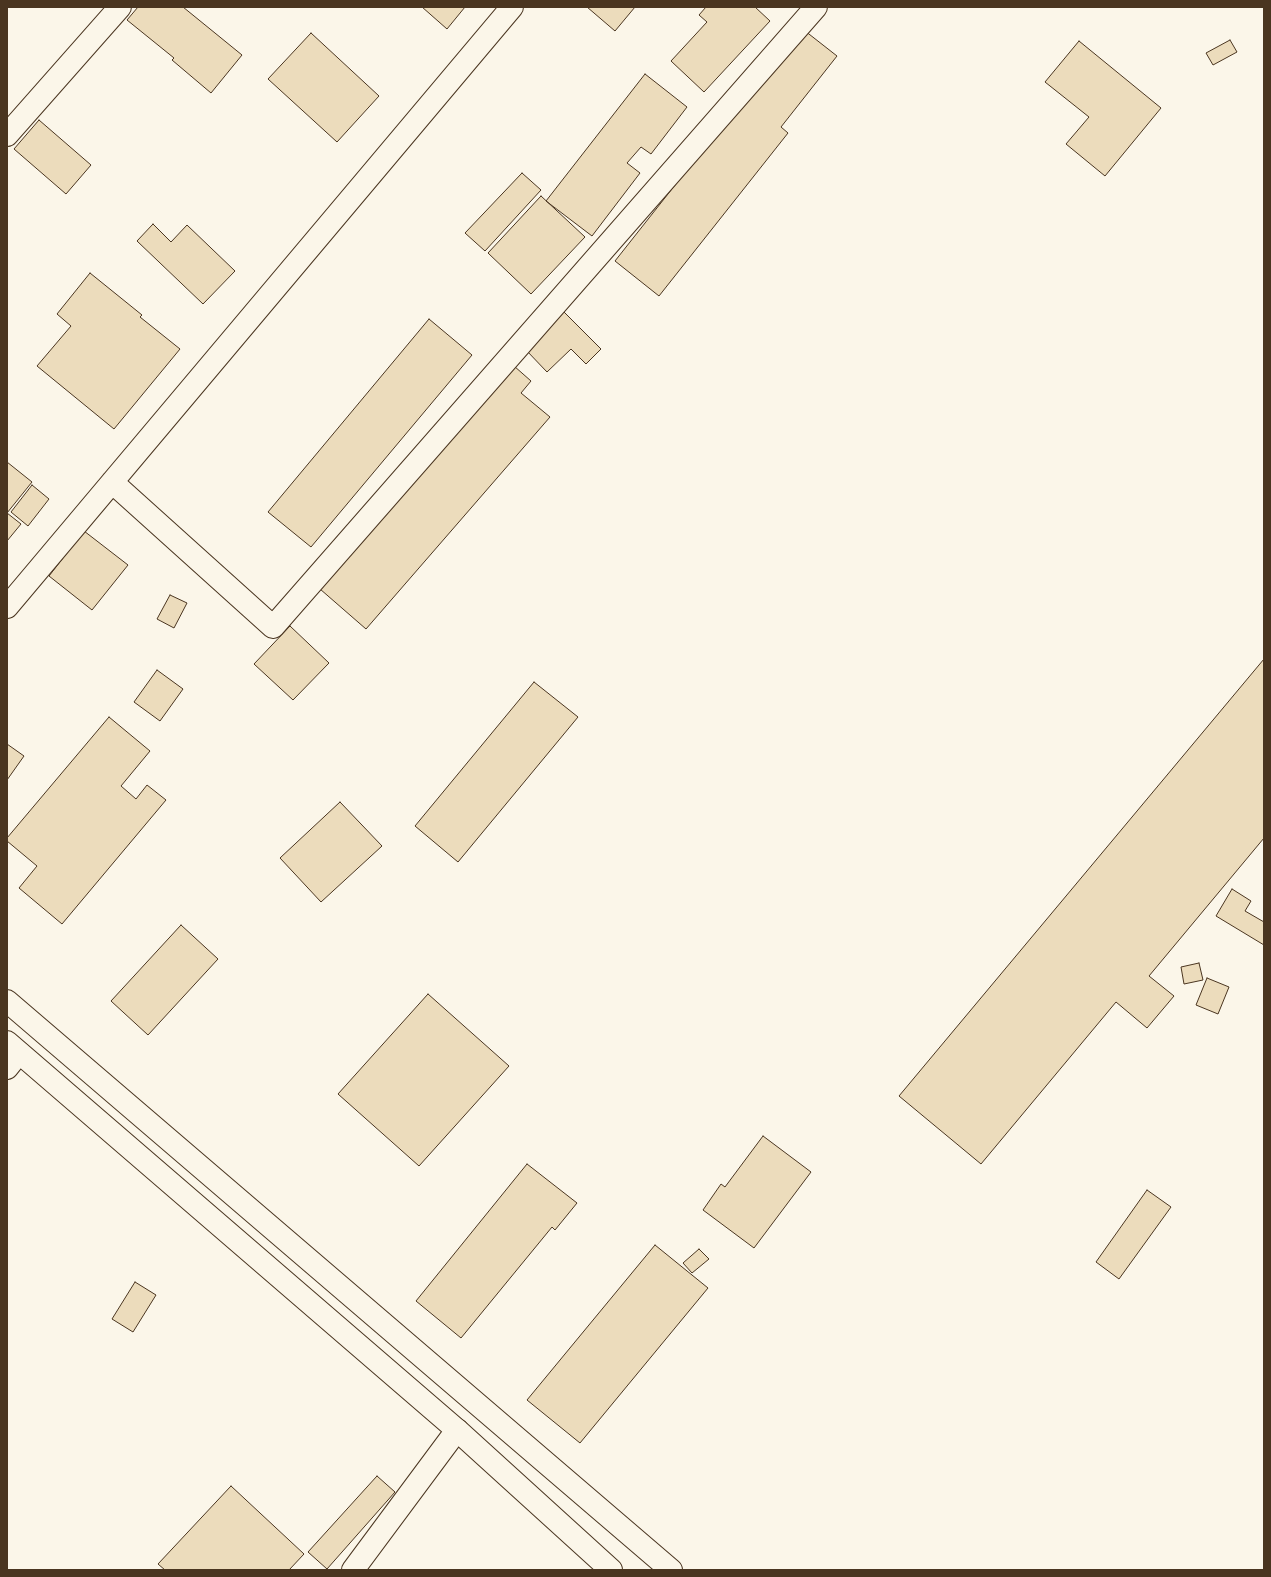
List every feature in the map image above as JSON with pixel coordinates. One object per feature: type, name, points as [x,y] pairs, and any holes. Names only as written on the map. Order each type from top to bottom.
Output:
[{"type":"street","points":[[7,135],[120,7]]},
{"type":"street","points":[[7,607],[512,7]]},
{"type":"street","points":[[112,482],[273,627],[816,7]]},
{"type":"street","points":[[7,1001],[671,1570]]},
{"type":"street","points":[[11,1054],[457,1430],[611,1570]]},
{"type":"street","points":[[352,1570],[457,1430]]},
{"type":"building","points":[[138,7],[183,7],[242,55],[211,93],[172,60],[174,58],[127,20]]},
{"type":"building","points":[[422,7],[465,7],[447,29]]},
{"type":"building","points":[[587,7],[635,7],[615,31]]},
{"type":"building","points":[[706,7],[755,7],[770,21],[704,92],[671,61],[707,22],[699,15]]},
{"type":"building","points":[[800,27],[837,56],[781,127],[788,133],[659,296],[615,261]]},
{"type":"building","points":[[311,33],[379,96],[337,142],[268,79]]},
{"type":"building","points":[[1230,40],[1237,52],[1213,65],[1206,53]]},
{"type":"building","points":[[1079,41],[1161,108],[1105,176],[1066,144],[1089,117],[1045,82]]},
{"type":"building","points":[[645,74],[687,107],[651,154],[641,147],[627,163],[640,173],[592,236],[546,201]]},
{"type":"building","points":[[39,120],[91,165],[66,194],[14,149]]},
{"type":"building","points":[[522,173],[541,190],[485,251],[465,233]]},
{"type":"building","points":[[541,196],[585,237],[531,294],[488,253]]},
{"type":"building","points":[[153,224],[171,242],[187,225],[235,271],[203,304],[137,241]]},
{"type":"building","points":[[90,273],[142,315],[140,317],[180,349],[114,429],[37,366],[71,326],[57,314]]},
{"type":"building","points":[[564,312],[601,349],[586,364],[571,349],[547,372],[526,350]]},
{"type":"building","points":[[429,319],[472,355],[311,547],[268,512]]},
{"type":"building","points":[[514,366],[531,381],[521,393],[550,417],[366,629],[320,589]]},
{"type":"building","points":[[7,462],[32,482],[7,513]]},
{"type":"building","points":[[32,485],[49,499],[28,526],[11,512]]},
{"type":"building","points":[[7,513],[21,524],[7,541]]},
{"type":"building","points":[[84,531],[128,565],[92,610],[49,576]]},
{"type":"building","points":[[170,595],[187,603],[174,628],[157,619]]},
{"type":"building","points":[[290,626],[329,663],[293,700],[254,664]]},
{"type":"building","points":[[1264,659],[1264,838],[1149,976],[1174,996],[1147,1028],[1116,1002],[981,1164],[899,1096]]},
{"type":"building","points":[[157,670],[183,689],[160,721],[134,702]]},
{"type":"building","points":[[534,682],[578,717],[458,862],[415,826]]},
{"type":"building","points":[[109,717],[150,751],[121,786],[136,799],[147,785],[166,800],[62,924],[19,888],[37,866],[7,841],[7,838]]},
{"type":"building","points":[[7,744],[24,756],[7,780]]},
{"type":"building","points":[[340,802],[382,846],[321,902],[280,858]]},
{"type":"building","points":[[1232,889],[1251,901],[1245,911],[1264,922],[1264,945],[1216,916]]},
{"type":"building","points":[[181,925],[218,959],[148,1035],[111,1001]]},
{"type":"building","points":[[1199,963],[1203,980],[1184,984],[1181,967]]},
{"type":"building","points":[[1207,978],[1229,987],[1218,1014],[1196,1005]]},
{"type":"building","points":[[428,994],[509,1066],[419,1166],[338,1094]]},
{"type":"building","points":[[763,1136],[811,1172],[754,1248],[703,1210],[721,1184],[725,1187]]},
{"type":"building","points":[[527,1164],[577,1203],[555,1230],[552,1227],[461,1338],[416,1301]]},
{"type":"building","points":[[1147,1190],[1171,1207],[1119,1279],[1096,1262]]},
{"type":"building","points":[[655,1245],[708,1288],[580,1443],[527,1400]]},
{"type":"building","points":[[699,1249],[709,1259],[692,1273],[683,1263]]},
{"type":"building","points":[[135,1282],[156,1295],[133,1332],[112,1319]]},
{"type":"building","points":[[377,1476],[395,1492],[327,1569],[308,1552]]},
{"type":"building","points":[[231,1486],[304,1554],[289,1570],[165,1570],[158,1564]]}]
